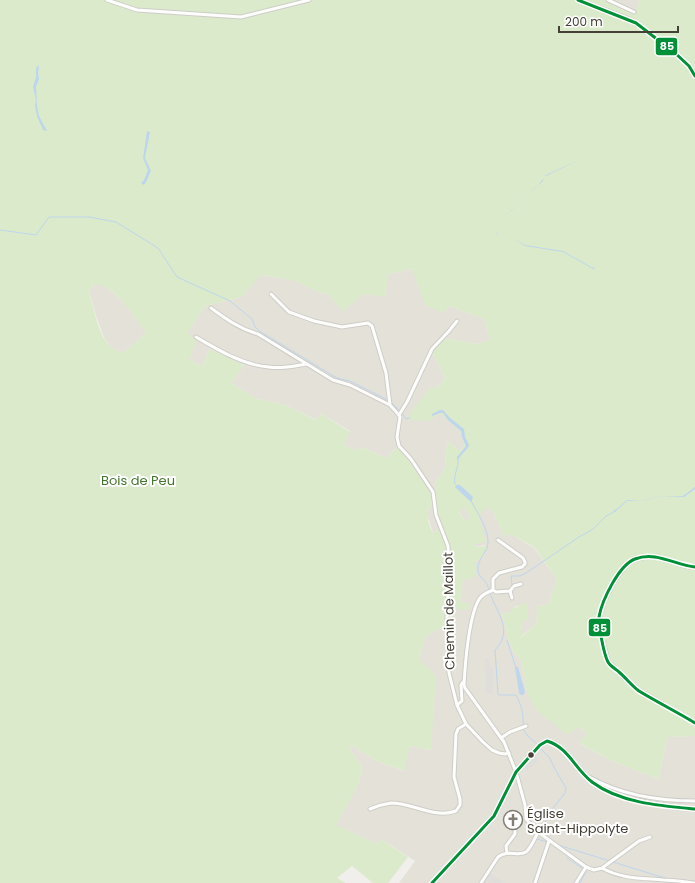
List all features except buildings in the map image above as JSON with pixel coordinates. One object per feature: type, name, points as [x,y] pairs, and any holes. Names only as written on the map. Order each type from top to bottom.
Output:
[{"type":"street","points":[[107,0],[137,10],[241,17],[309,0]]},
{"type":"street","points":[[578,0],[636,23],[685,62],[695,76]]},
{"type":"street","points":[[608,0],[634,12]]},
{"type":"street","points":[[271,294],[289,312],[314,321],[342,327],[368,323],[372,326],[386,373],[390,402]]},
{"type":"street","points":[[211,308],[231,322],[248,331],[258,334],[333,380],[350,385],[390,402],[400,413],[432,350],[457,321]]},
{"type":"street","points":[[196,337],[223,352],[269,368],[306,364]]},
{"type":"street","name":"Chemin de Maillot","points":[[400,413],[397,437],[399,446],[411,459],[433,492],[436,515],[448,546],[449,563],[447,617],[449,673],[457,706],[466,724],[492,750],[505,754],[509,753]]},
{"type":"street","points":[[491,591],[494,577],[499,573],[522,567],[525,564],[523,558],[498,540]]},
{"type":"street","points":[[695,567],[686,566],[658,557],[634,559],[625,565],[613,583],[604,601],[599,618],[601,636],[608,662],[638,690],[695,723]]},
{"type":"street","points":[[521,584],[514,586],[510,591],[491,591],[483,595],[478,601],[471,622],[464,680],[465,688],[501,738],[509,753],[525,805],[526,820],[549,842],[586,868],[594,870],[602,868],[639,841],[650,837]]},
{"type":"street","points":[[510,591],[512,598]]},
{"type":"street","points":[[457,706],[462,701],[461,685],[464,680]]},
{"type":"street","points":[[370,809],[392,803],[434,813],[450,813],[456,811],[460,805],[460,799],[454,777],[456,734],[458,729],[466,724]]},
{"type":"street","points":[[501,738],[510,732],[524,727]]},
{"type":"street","points":[[432,883],[494,816],[516,772],[545,742],[555,743],[584,774],[598,786],[622,796],[675,808],[695,808]]},
{"type":"street","points":[[584,774],[612,788],[630,793],[672,801],[695,801]]},
{"type":"street","points":[[507,852],[506,846],[515,834],[514,830]]},
{"type":"street","points":[[481,883],[498,857],[507,852],[522,854],[527,851],[539,833]]},
{"type":"street","points":[[535,883],[544,861],[546,848],[549,842]]},
{"type":"street","points":[[576,883],[586,868]]},
{"type":"street","points":[[602,868],[618,876],[693,883]]},
{"type":"shaded area","points":[[604,0],[640,0],[634,15]]},
{"type":"shaded area","points":[[412,269],[449,306],[484,319],[490,340],[477,344],[444,338],[432,353],[445,379],[436,388],[428,421],[441,413],[460,431],[465,445],[460,451],[448,441],[445,456],[446,466],[435,484],[435,506],[442,528],[433,533],[427,514],[430,506],[432,506],[430,491],[398,446],[386,458],[363,448],[352,450],[343,444],[350,431],[321,414],[317,420],[285,405],[257,399],[231,383],[244,365],[210,349],[202,367],[189,359],[186,333],[205,306],[242,297],[259,275],[293,280],[318,292],[329,295],[364,294],[388,274]]},
{"type":"shaded area","points":[[95,284],[103,284],[126,304],[146,333],[123,353],[113,349],[105,340],[96,316],[89,290]]},
{"type":"shaded area","points":[[473,497],[494,513],[504,536],[511,534],[534,548],[557,579],[548,605],[538,606],[536,624],[520,637],[521,621],[528,603],[514,607],[511,612],[501,614],[508,639],[514,653],[521,660],[527,693],[580,727],[587,734],[580,744],[610,760],[658,779],[667,737],[695,736],[695,883],[399,883],[415,861],[381,839],[377,844],[335,825],[359,783],[362,767],[349,748],[351,745],[377,761],[403,771],[410,746],[431,750],[419,659],[425,637],[438,629],[452,629],[456,609],[460,602],[463,580],[475,561],[483,557],[485,545],[475,547],[465,521],[459,511]]},
{"type":"shaded area","points":[[485,658],[489,658],[490,667],[493,667],[493,693],[486,694]]},
{"type":"shaded area","points":[[535,756],[539,760],[527,771],[525,767]]},
{"type":"shaded area","points":[[489,872],[505,883],[484,882]]},
{"type":"green space","name":"Bois de Peu","points":[[0,0],[604,0],[634,15],[640,0],[695,0],[695,565],[646,555],[641,555],[630,559],[617,572],[608,588],[601,604],[598,626],[600,641],[607,663],[627,683],[648,699],[695,725],[695,736],[667,737],[658,779],[610,760],[579,743],[587,734],[580,727],[567,734],[537,711],[527,693],[521,660],[514,653],[508,639],[501,614],[511,612],[511,608],[518,607],[518,605],[528,603],[528,620],[521,622],[521,637],[536,624],[538,606],[548,605],[557,579],[534,547],[511,534],[504,537],[494,513],[486,507],[479,517],[486,542],[474,544],[475,547],[488,546],[483,557],[475,561],[476,576],[463,581],[460,602],[470,603],[468,610],[456,609],[452,629],[438,629],[425,637],[419,659],[436,676],[431,750],[410,746],[404,771],[377,761],[351,745],[349,748],[362,767],[359,783],[336,825],[377,844],[381,839],[408,857],[388,883],[373,883],[352,866],[337,878],[346,883],[0,883]],"holes":[[[412,269],[425,305],[443,313],[449,306],[484,319],[490,340],[477,344],[444,338],[432,353],[445,379],[436,388],[430,388],[408,416],[409,420],[428,421],[441,414],[460,431],[465,445],[460,451],[448,441],[445,456],[446,466],[435,484],[435,506],[442,528],[433,533],[428,516],[430,506],[432,506],[430,491],[398,446],[386,458],[363,448],[352,450],[343,444],[350,432],[321,414],[316,420],[285,405],[257,399],[231,383],[244,365],[210,349],[202,367],[189,359],[197,340],[187,333],[205,306],[242,297],[260,275],[293,280],[318,292],[329,295],[342,312],[364,294],[385,297],[388,274]],[[95,284],[110,290],[117,296],[146,333],[123,353],[109,345],[102,336],[89,290]],[[464,507],[471,517],[465,521],[459,512]]]},
{"type":"green space","points":[[644,559],[658,560],[695,570],[695,720],[639,688],[610,661],[603,636],[602,618],[606,602],[615,584],[627,567],[635,561]]},
{"type":"water","points":[[39,65],[39,79],[36,87],[37,106],[39,116],[47,131],[43,130],[37,116],[35,106],[36,100],[33,87],[36,77],[36,68]]},
{"type":"water","points":[[147,131],[150,132],[145,158],[151,171],[144,185],[141,183],[144,180],[148,170],[143,158]]},
{"type":"water","points":[[583,158],[546,176],[544,178],[546,175]]},
{"type":"water","points":[[513,238],[525,245],[563,251],[593,268],[596,267],[593,269],[563,252],[525,246]]},
{"type":"water","points":[[443,410],[464,429],[465,437],[469,445],[459,459],[457,459],[457,457],[466,446],[461,431],[448,420],[443,413],[432,416],[432,414]]},
{"type":"water","points":[[460,485],[473,497],[471,502],[455,487]]},
{"type":"water","points":[[695,487],[695,489],[684,497],[661,496],[683,496]]},
{"type":"water","points":[[627,500],[642,501],[627,501],[615,512],[614,510]]},
{"type":"water","points":[[515,667],[518,667],[525,692],[523,695],[519,693]]},
{"type":"waterway","points":[[0,230],[36,235],[49,217],[89,217],[116,222],[158,248],[177,277],[230,301],[252,319],[255,327],[261,332],[337,378],[350,381],[388,400]]},
{"type":"waterway","points":[[391,402],[400,411]]},
{"type":"waterway","points":[[402,413],[406,419],[410,418]]},
{"type":"waterway","points":[[457,486],[455,484],[455,475],[458,459]]},
{"type":"waterway","points":[[471,501],[486,530],[488,542],[487,548],[479,562],[478,571],[480,577],[487,584],[489,590]]},
{"type":"waterway","points":[[512,585],[511,576],[520,576],[526,573],[593,529],[606,516],[615,511]]},
{"type":"waterway","points":[[490,593],[500,615],[504,629],[501,643],[495,650],[498,694],[516,695],[522,710],[523,725]]},
{"type":"waterway","points":[[507,640],[516,668]]},
{"type":"waterway","points":[[523,729],[538,745]]},
{"type":"waterway","points":[[539,833],[553,808],[565,793],[566,788],[549,757],[540,748]]},
{"type":"waterway","points":[[537,839],[547,842]]},
{"type":"waterway","points":[[558,845],[610,861]]},
{"type":"waterway","points":[[567,858],[583,869]]},
{"type":"waterway","points":[[613,862],[668,879]]},
{"type":"waterway","points":[[580,883],[586,872],[585,871]]},
{"type":"transit line","name":"85","points":[[578,0],[636,23],[675,53],[689,66],[695,76]]},
{"type":"transit line","name":"85","points":[[695,567],[658,557],[643,557],[635,559],[623,568],[612,584],[607,593],[599,617],[600,632],[605,653],[610,665],[622,674],[639,691],[695,723]]},
{"type":"transit line","name":"85","points":[[432,883],[494,816],[516,772],[540,745],[547,741],[554,744],[566,753],[592,782],[615,795],[655,805],[695,809]]},
{"type":"place","name":"Église Saint-Hippolyte","points":[[513,820]]}]
